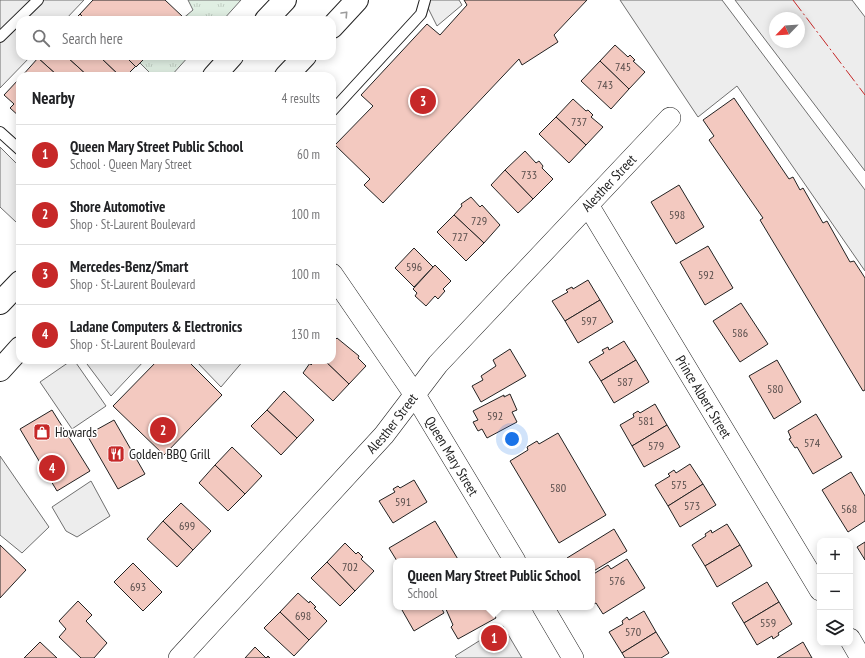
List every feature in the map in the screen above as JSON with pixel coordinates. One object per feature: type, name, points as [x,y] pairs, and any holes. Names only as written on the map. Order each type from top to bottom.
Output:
[{"type":"main road","points":[[270,16],[285,0]]},
{"type":"main road","points":[[336,23],[357,0]]},
{"type":"main road","points":[[218,72],[228,60]]},
{"type":"main road","points":[[290,72],[301,60]]},
{"type":"main road","points":[[0,303],[16,286]]},
{"type":"main road","points":[[0,370],[16,352]]},
{"type":"street","name":"Alesther Street","points":[[179,658],[384,435],[416,395],[438,364],[670,118]]},
{"type":"street","name":"Prince Albert Street","points":[[588,205],[817,585]]},
{"type":"street","name":"Queen Mary Street","points":[[336,280],[416,395],[513,558]]},
{"type":"street","points":[[545,610],[573,658]]},
{"type":"street","points":[[853,644],[861,658]]},
{"type":"lane","points":[[22,16],[38,0]]},
{"type":"lane","points":[[336,107],[421,14],[425,0]]},
{"type":"lane","points":[[0,37],[16,21]]},
{"type":"lane","points":[[0,132],[16,146]]},
{"type":"green space","points":[[188,0],[241,0],[227,16],[186,16],[193,10]]},
{"type":"green space","points":[[143,60],[185,60],[175,72],[149,72],[140,63]]},
{"type":"shaded area","points":[[0,0],[84,0],[69,16],[16,16],[16,60],[27,60],[0,88]]},
{"type":"shaded area","points":[[424,0],[459,0],[462,5],[437,26]]},
{"type":"shaded area","points":[[620,0],[722,0],[865,190],[865,271],[737,86],[698,117]]},
{"type":"shaded area","points":[[735,0],[852,0],[865,17],[865,171],[771,48],[805,48],[805,12],[769,12],[769,45]]},
{"type":"shaded area","points":[[0,147],[16,163],[16,222],[0,207]]},
{"type":"shaded area","points":[[66,364],[77,364],[106,406],[72,429],[40,382]]},
{"type":"shaded area","points":[[87,364],[141,364],[111,396]]},
{"type":"shaded area","points":[[199,364],[241,364],[221,387]]},
{"type":"shaded area","points":[[0,456],[49,527],[22,553],[0,535]]},
{"type":"shaded area","points":[[91,481],[110,516],[77,537],[66,531],[52,507]]},
{"type":"shaded area","points":[[503,626],[522,658],[457,658],[455,656]]},
{"type":"building","points":[[93,0],[165,0],[182,16],[82,16],[80,14]]},
{"type":"building","points":[[464,0],[587,0],[554,35],[558,42],[522,65],[519,59],[383,203],[364,185],[370,179],[336,146],[336,144],[373,106],[361,95],[427,24],[440,35],[467,5]]},
{"type":"building","points":[[615,45],[628,57],[630,55],[635,60],[633,61],[645,72],[629,89],[600,61]]},
{"type":"building","points":[[36,60],[40,60],[54,72],[26,72]]},
{"type":"building","points":[[40,60],[70,60],[84,72],[54,72]]},
{"type":"building","points":[[70,60],[103,60],[116,72],[84,72]]},
{"type":"building","points":[[103,60],[129,60],[136,66],[130,72],[116,72]]},
{"type":"building","points":[[129,60],[143,60],[136,67]]},
{"type":"building","points":[[600,61],[629,89],[611,109],[581,81]]},
{"type":"building","points":[[16,82],[16,113],[10,108],[14,104],[4,95]]},
{"type":"building","points":[[734,98],[789,179],[793,177],[800,190],[803,188],[823,223],[827,221],[850,262],[854,261],[865,278],[865,390],[863,391],[760,220],[763,218],[709,140],[714,136],[703,120]]},
{"type":"building","points":[[573,99],[586,111],[588,110],[593,115],[591,117],[603,127],[586,145],[556,117]]},
{"type":"building","points":[[556,117],[586,145],[569,163],[539,134]]},
{"type":"building","points":[[525,151],[536,163],[539,161],[543,166],[542,168],[553,179],[533,199],[505,170]]},
{"type":"building","points":[[505,170],[533,199],[518,213],[491,185]]},
{"type":"building","points":[[679,185],[704,227],[676,244],[651,202]]},
{"type":"building","points":[[471,197],[480,207],[482,205],[500,225],[484,243],[454,215],[462,206],[461,204]]},
{"type":"building","points":[[454,215],[484,243],[466,261],[437,232]]},
{"type":"building","points":[[708,246],[733,288],[705,305],[680,262]]},
{"type":"building","points":[[414,248],[433,267],[414,287],[395,268]]},
{"type":"building","points":[[435,265],[451,281],[443,289],[445,291],[438,299],[435,296],[426,306],[415,296],[417,293],[413,289]]},
{"type":"building","points":[[588,280],[600,300],[565,321],[552,301],[568,292],[566,290],[572,287],[573,289]]},
{"type":"building","points":[[600,300],[613,322],[578,343],[565,321]]},
{"type":"building","points":[[741,303],[768,344],[740,362],[713,321]]},
{"type":"building","points":[[337,338],[359,356],[358,358],[366,366],[349,384],[328,364],[336,364]]},
{"type":"building","points":[[624,341],[636,360],[601,381],[589,362],[604,353],[602,350],[608,347],[609,350]]},
{"type":"building","points":[[510,349],[526,376],[481,402],[472,386],[483,380],[481,376],[496,366],[493,360]]},
{"type":"building","points":[[636,360],[649,382],[614,403],[601,381]]},
{"type":"building","points":[[777,360],[801,402],[774,419],[749,376]]},
{"type":"building","points":[[154,364],[191,364],[222,395],[164,455],[113,406]]},
{"type":"building","points":[[309,364],[328,364],[349,384],[333,401],[303,373]]},
{"type":"building","points":[[284,391],[314,420],[297,438],[267,410]]},
{"type":"building","points":[[510,394],[517,410],[512,412],[517,422],[487,438],[482,429],[478,431],[473,422],[478,420],[473,411],[504,395],[504,397]]},
{"type":"building","points":[[655,404],[667,425],[632,446],[620,425],[634,417],[633,414],[638,411],[640,413]]},
{"type":"building","points":[[52,410],[90,471],[57,491],[20,429]]},
{"type":"building","points":[[267,410],[297,438],[281,455],[251,426]]},
{"type":"building","points":[[816,414],[842,457],[813,474],[797,447],[795,448],[789,439],[791,438],[788,431]]},
{"type":"building","name":"Golden BBQ Grill","points":[[114,420],[145,474],[118,489],[87,435]]},
{"type":"building","points":[[667,425],[680,447],[644,467],[632,446]]},
{"type":"building","points":[[558,433],[606,515],[559,543],[510,461],[528,450],[527,447],[537,441],[539,444]]},
{"type":"building","points":[[232,447],[262,476],[245,494],[215,465]]},
{"type":"building","points":[[690,464],[703,484],[668,506],[655,485],[670,476],[668,474],[674,470],[676,473]]},
{"type":"building","points":[[215,465],[245,494],[228,511],[199,483]]},
{"type":"building","points":[[851,472],[865,496],[865,521],[848,532],[822,490]]},
{"type":"building","points":[[414,480],[427,502],[393,523],[379,501],[395,492],[393,489],[398,486],[400,488]]},
{"type":"building","points":[[703,484],[716,505],[680,527],[668,506]]},
{"type":"building","points":[[181,503],[211,531],[193,550],[163,521]]},
{"type":"building","points":[[163,521],[193,550],[177,567],[147,539]]},
{"type":"building","points":[[435,521],[457,558],[395,558],[389,548]]},
{"type":"building","points":[[727,524],[740,545],[705,566],[692,545],[706,536],[705,534],[711,530],[712,533]]},
{"type":"building","points":[[614,529],[627,551],[595,570],[595,558],[567,558]]},
{"type":"building","points":[[865,542],[865,560],[857,547]]},
{"type":"building","points":[[345,543],[356,554],[358,552],[363,557],[361,559],[374,571],[355,591],[327,562]]},
{"type":"building","points":[[0,545],[26,570],[0,598]]},
{"type":"building","points":[[740,545],[752,566],[717,587],[705,566]]},
{"type":"building","points":[[627,559],[645,588],[603,614],[595,604],[595,573],[608,565],[611,569]]},
{"type":"building","points":[[327,562],[355,591],[340,606],[311,578]]},
{"type":"building","points":[[133,563],[162,592],[143,611],[114,582]]},
{"type":"building","points":[[767,582],[779,602],[744,623],[732,603]]},
{"type":"building","points":[[298,593],[309,603],[310,601],[316,607],[314,608],[327,621],[309,640],[280,612]]},
{"type":"building","points":[[78,601],[92,615],[86,621],[107,643],[94,658],[81,658],[59,637],[66,629],[59,621]]},
{"type":"building","points":[[779,602],[792,624],[778,633],[779,635],[773,639],[772,636],[757,645],[744,623]]},
{"type":"building","points":[[402,610],[442,610],[444,613],[414,631]]},
{"type":"building","points":[[446,610],[492,610],[496,618],[458,639],[451,627],[453,625]]},
{"type":"building","points":[[644,611],[656,632],[622,653],[609,632],[623,624],[622,621],[627,617],[629,620]]},
{"type":"building","points":[[280,612],[309,640],[294,656],[264,628]]},
{"type":"building","points":[[656,632],[669,653],[661,658],[625,658],[622,653]]},
{"type":"building","points":[[40,642],[57,658],[24,658]]},
{"type":"building","points":[[803,642],[812,658],[777,658]]},
{"type":"building","points":[[255,647],[266,658],[245,658]]},
{"type":"power","points":[[793,0],[865,95]]},
{"type":"place","name":"Mercedes-Benz/Smart","points":[[423,101]]},
{"type":"place","name":"Shore Automotive","points":[[163,430]]},
{"type":"place","name":"Howards","points":[[42,432]]},
{"type":"place","name":"Golden BBQ Grill","points":[[116,454]]},
{"type":"place","name":"Ladane Computers & Electronics","points":[[52,468]]},
{"type":"place","name":"Queen Mary Street Public School","points":[[494,638]]}]
